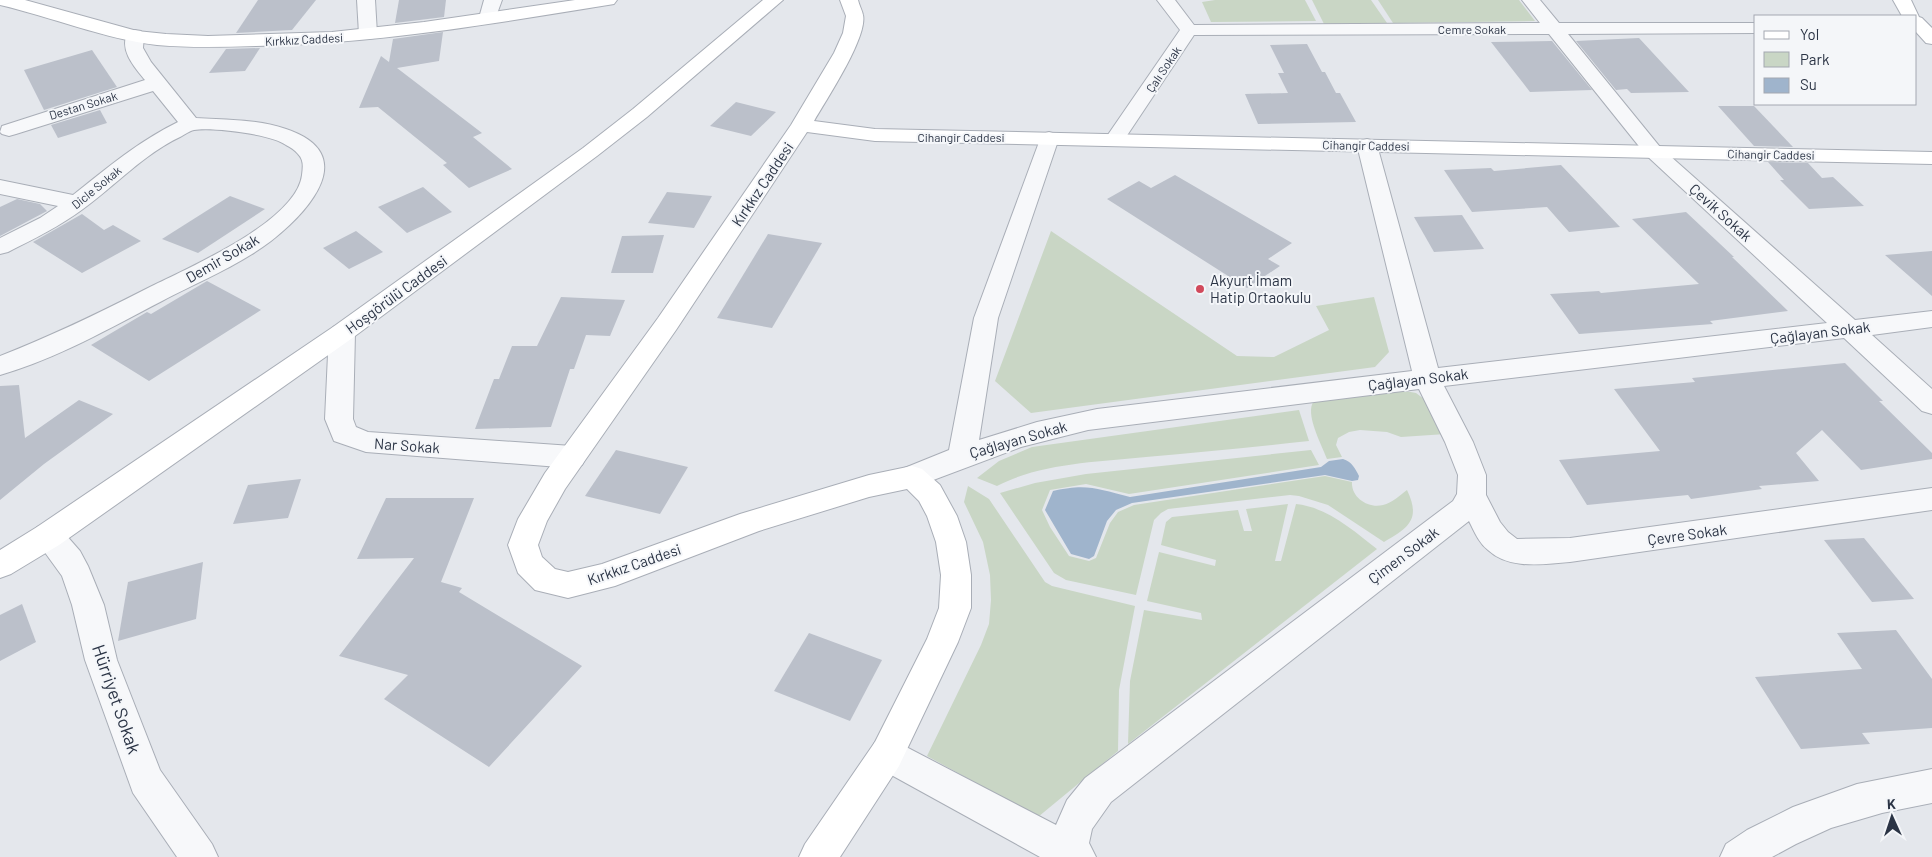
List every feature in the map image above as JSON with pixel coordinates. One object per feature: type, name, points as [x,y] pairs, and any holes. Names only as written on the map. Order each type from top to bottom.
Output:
[{"type":"street","name":"Kırkkız Caddesi","points":[[2,0],[135,35],[177,41],[276,41],[368,34],[608,0]]},
{"type":"street","points":[[366,0],[368,34]]},
{"type":"street","points":[[488,18],[493,0]]},
{"type":"street","name":"Hoşgörülü Caddesi","points":[[0,565],[48,536],[342,333],[590,152],[647,107],[774,0]]},
{"type":"street","name":"Kırkkız Caddesi","points":[[849,0],[855,16],[852,32],[802,125],[668,324],[555,482],[533,519],[523,546],[528,564],[546,581],[568,585],[604,577],[751,522],[869,486],[912,477]]},
{"type":"street","name":"Çalı Sokak","points":[[1115,140],[1189,30],[1167,0]]},
{"type":"street","name":"Çevik Sokak","points":[[1531,0],[1653,151],[1932,404]]},
{"type":"street","points":[[1902,0],[1913,15]]},
{"type":"street","name":"Cemre Sokak","points":[[1189,30],[1754,28]]},
{"type":"street","points":[[135,35],[134,48],[142,64],[190,124]]},
{"type":"street","name":"Destan Sokak","points":[[9,130],[157,83]]},
{"type":"street","name":"Dicle Sokak","points":[[0,247],[32,232],[77,204],[139,153],[159,139],[190,124]]},
{"type":"street","name":"Demir Sokak","points":[[0,366],[105,320],[227,259],[279,221],[305,194],[314,180],[316,166],[312,155],[304,146],[289,138],[256,129],[190,124]]},
{"type":"street","name":"Cihangir Caddesi","points":[[802,125],[875,135],[1367,144],[1932,158]]},
{"type":"street","points":[[962,456],[986,318],[1048,138]]},
{"type":"street","points":[[1367,144],[1427,378],[1459,442],[1472,475],[1471,495]]},
{"type":"street","points":[[0,187],[77,204]]},
{"type":"street","name":"Çağlayan Sokak","points":[[912,477],[962,456],[1021,436],[1080,422],[1427,378],[1932,319]]},
{"type":"street","name":"Nar Sokak","points":[[342,333],[339,419],[344,434],[366,442],[572,457]]},
{"type":"street","points":[[818,857],[887,754],[942,642],[955,608],[956,575],[951,542],[942,516],[930,493],[912,477]]},
{"type":"street","name":"Çevre Sokak","points":[[1471,495],[1486,529],[1497,542],[1511,550],[1528,553],[1570,550],[1932,499]]},
{"type":"street","name":"Çimen Sokak","points":[[1072,856],[1072,830],[1081,809],[1098,790],[1463,509],[1471,495]]},
{"type":"street","name":"Hürriyet Sokak","points":[[48,536],[68,560],[77,575],[88,604],[100,660],[146,780],[199,857]]},
{"type":"street","points":[[887,754],[1072,856]]},
{"type":"street","points":[[1739,857],[1750,849],[1794,826],[1844,807],[1892,792],[1932,786]]},
{"type":"green space","points":[[1215,0],[1305,0],[1316,21],[1211,22],[1202,2]]},
{"type":"green space","points":[[1312,0],[1371,0],[1387,23],[1324,24]]},
{"type":"green space","points":[[1378,0],[1519,0],[1535,21],[1393,23]]},
{"type":"green space","points":[[1051,231],[1237,356],[1274,357],[1329,330],[1316,306],[1374,297],[1389,352],[1375,367],[1031,413],[995,381]]},
{"type":"green space","points":[[1405,391],[1416,393],[1424,399],[1446,434],[1401,437],[1387,432],[1360,430],[1349,432],[1338,438],[1336,445],[1342,457],[1327,459],[1312,421],[1311,406],[1314,401]]},
{"type":"green space","points":[[1299,410],[1309,441],[1089,462],[1032,472],[997,486],[977,478],[999,461],[1032,447]]},
{"type":"green space","points":[[1311,450],[1319,465],[1129,494],[1086,484],[1050,490],[1042,510],[1050,527],[1069,556],[1089,561],[1096,558],[1110,523],[1118,512],[1134,505],[1325,476],[1352,482],[1354,493],[1362,501],[1372,505],[1378,506],[1393,501],[1407,490],[1413,508],[1410,522],[1400,532],[1384,542],[1328,505],[1299,496],[1290,495],[1168,509],[1154,520],[1136,595],[1066,580],[1054,573],[1000,493],[1035,483],[1086,474]]},
{"type":"green space","points":[[968,486],[989,499],[1045,582],[1052,586],[1135,606],[1119,690],[1118,751],[1038,817],[927,756],[981,645],[989,624],[991,600],[990,575],[983,542],[964,502]]},
{"type":"green space","points":[[1288,504],[1275,561],[1281,561],[1296,504],[1318,510],[1340,521],[1377,549],[1128,744],[1130,681],[1144,610],[1202,620],[1201,613],[1147,601],[1159,552],[1215,566],[1216,560],[1161,545],[1166,522],[1172,517],[1238,510],[1244,531],[1252,531],[1246,509]]},
{"type":"water","points":[[1343,459],[1355,468],[1359,476],[1358,480],[1352,481],[1325,475],[1132,503],[1116,510],[1107,521],[1094,556],[1089,559],[1071,554],[1045,510],[1053,491],[1075,487],[1101,489],[1130,497],[1321,467],[1329,461]]},
{"type":"building","points":[[258,0],[316,0],[292,30],[236,33]]},
{"type":"building","points":[[399,0],[446,0],[444,17],[395,23]]},
{"type":"building","points":[[443,32],[439,61],[397,68],[482,133],[473,137],[512,169],[469,188],[443,165],[447,163],[378,107],[359,108],[381,56],[389,62],[393,39]]},
{"type":"building","points":[[1639,38],[1689,92],[1631,93],[1627,89],[1616,90],[1576,41]]},
{"type":"building","points":[[1552,41],[1592,90],[1530,92],[1491,42]]},
{"type":"building","points":[[1307,44],[1322,72],[1325,72],[1336,93],[1340,93],[1356,122],[1258,124],[1245,94],[1288,93],[1278,73],[1284,73],[1270,45]]},
{"type":"building","points":[[260,48],[245,71],[209,73],[226,49]]},
{"type":"building","points":[[92,50],[117,87],[44,110],[24,70]]},
{"type":"building","points":[[736,102],[776,112],[751,136],[710,126]]},
{"type":"building","points":[[1718,106],[1754,106],[1793,147],[1754,146]]},
{"type":"building","points":[[100,110],[107,123],[58,138],[51,125]]},
{"type":"building","points":[[1768,162],[1808,163],[1822,178],[1833,177],[1864,206],[1809,209],[1780,180],[1784,180]]},
{"type":"building","points":[[1561,165],[1620,227],[1569,232],[1547,207],[1472,212],[1444,170],[1491,168],[1494,171]]},
{"type":"building","points":[[1175,175],[1292,243],[1268,259],[1280,266],[1247,288],[1107,199],[1139,181],[1151,188]]},
{"type":"building","points":[[423,187],[452,212],[407,233],[378,207]]},
{"type":"building","points":[[667,192],[712,196],[694,228],[648,223]]},
{"type":"building","points":[[230,196],[265,209],[198,253],[162,239]]},
{"type":"building","points":[[17,199],[40,204],[47,211],[0,236],[0,207]]},
{"type":"building","points":[[1686,212],[1788,311],[1710,321],[1713,324],[1579,334],[1550,294],[1599,291],[1601,293],[1699,284],[1632,219]]},
{"type":"building","points":[[82,214],[104,230],[113,225],[141,241],[82,273],[33,242]]},
{"type":"building","points":[[1462,215],[1484,249],[1434,252],[1414,217]]},
{"type":"building","points":[[356,231],[383,252],[349,269],[323,248]]},
{"type":"building","points":[[768,234],[822,243],[772,328],[717,318]]},
{"type":"building","points":[[664,235],[653,273],[611,273],[622,236]]},
{"type":"building","points":[[1932,251],[1932,296],[1885,255]]},
{"type":"building","points":[[207,281],[261,310],[149,381],[91,345],[147,312],[151,314]]},
{"type":"building","points":[[561,297],[625,300],[610,336],[586,335],[574,369],[570,369],[551,427],[475,429],[494,379],[499,379],[512,346],[537,346]]},
{"type":"building","points":[[1845,363],[1883,401],[1879,401],[1932,453],[1932,459],[1861,470],[1822,430],[1796,453],[1819,481],[1759,486],[1762,489],[1691,499],[1688,495],[1587,505],[1559,460],[1660,451],[1614,389],[1695,382],[1692,378]]},
{"type":"building","points":[[19,385],[25,438],[79,400],[113,414],[44,464],[0,500],[0,386]]},
{"type":"building","points":[[616,450],[688,467],[660,514],[585,496]]},
{"type":"building","points":[[301,479],[288,518],[233,524],[248,485]]},
{"type":"building","points":[[386,498],[474,498],[441,582],[462,588],[459,592],[582,666],[489,767],[384,699],[408,675],[339,656],[414,558],[357,559]]},
{"type":"building","points":[[1864,538],[1914,599],[1872,602],[1824,540]]},
{"type":"building","points":[[203,562],[196,619],[118,641],[128,582]]},
{"type":"building","points":[[22,604],[36,642],[0,661],[0,615]]},
{"type":"building","points":[[1896,630],[1932,679],[1932,728],[1862,733],[1870,744],[1801,749],[1755,677],[1862,669],[1837,633]]},
{"type":"building","points":[[809,633],[882,660],[850,721],[774,691]]},
{"type":"place","name":"Akyurt İmam Hatip Ortaokulu","points":[[1200,289]]}]
